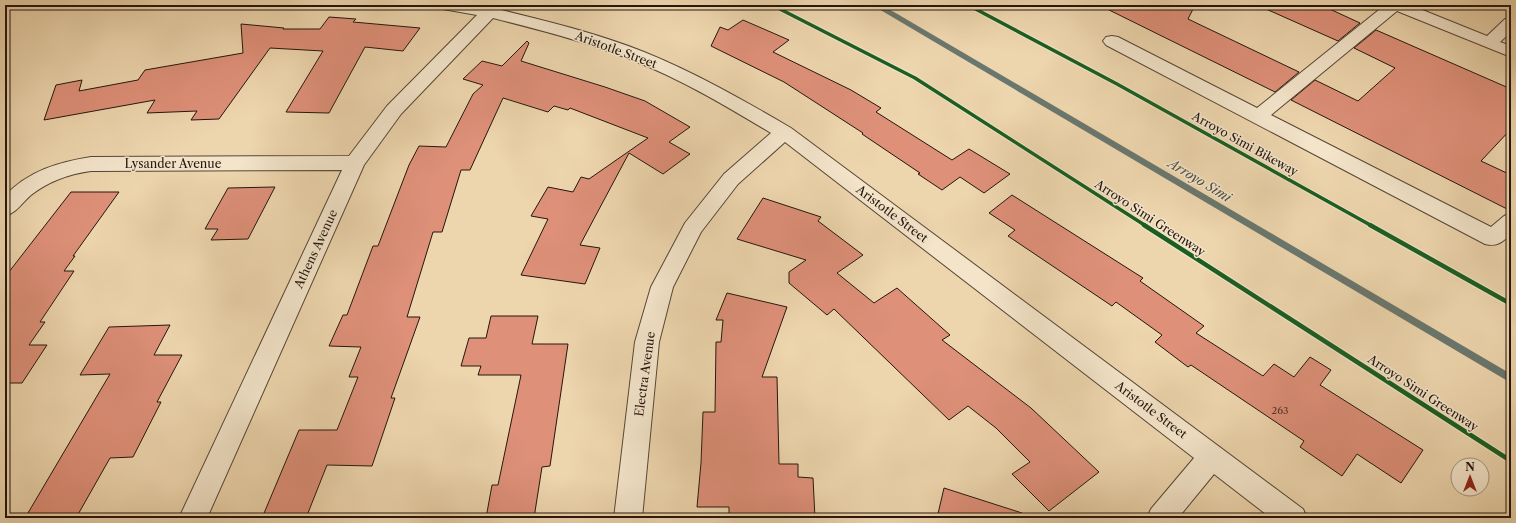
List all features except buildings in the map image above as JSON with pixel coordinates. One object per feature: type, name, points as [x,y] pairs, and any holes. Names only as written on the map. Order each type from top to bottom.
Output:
[{"type":"street","name":"Aristotle Street","points":[[443,5],[489,12],[565,31],[638,56],[712,90],[784,132],[1293,518]]},
{"type":"street","points":[[1258,116],[1396,5],[1511,52]]},
{"type":"street","name":"Athens Avenue","points":[[193,518],[355,163],[394,110],[489,12]]},
{"type":"street","points":[[1489,43],[1511,23]]},
{"type":"street","points":[[1112,41],[1493,238],[1511,221]]},
{"type":"street","name":"Electra Avenue","points":[[628,518],[646,342],[662,287],[693,228],[731,179],[784,132]]},
{"type":"street","name":"Lysander Avenue","points":[[5,209],[28,185],[48,174],[70,166],[90,164],[355,163]]},
{"type":"street","points":[[1161,518],[1212,456]]},
{"type":"waterway","name":"Arroyo Simi","points":[[875,5],[892,13],[1511,379]]},
{"type":"cycle path","name":"Arroyo Simi Greenway","points":[[772,5],[915,78],[1511,461]]},
{"type":"cycle path","name":"Arroyo Simi Bikeway","points":[[968,5],[1117,84],[1511,304]]}]
